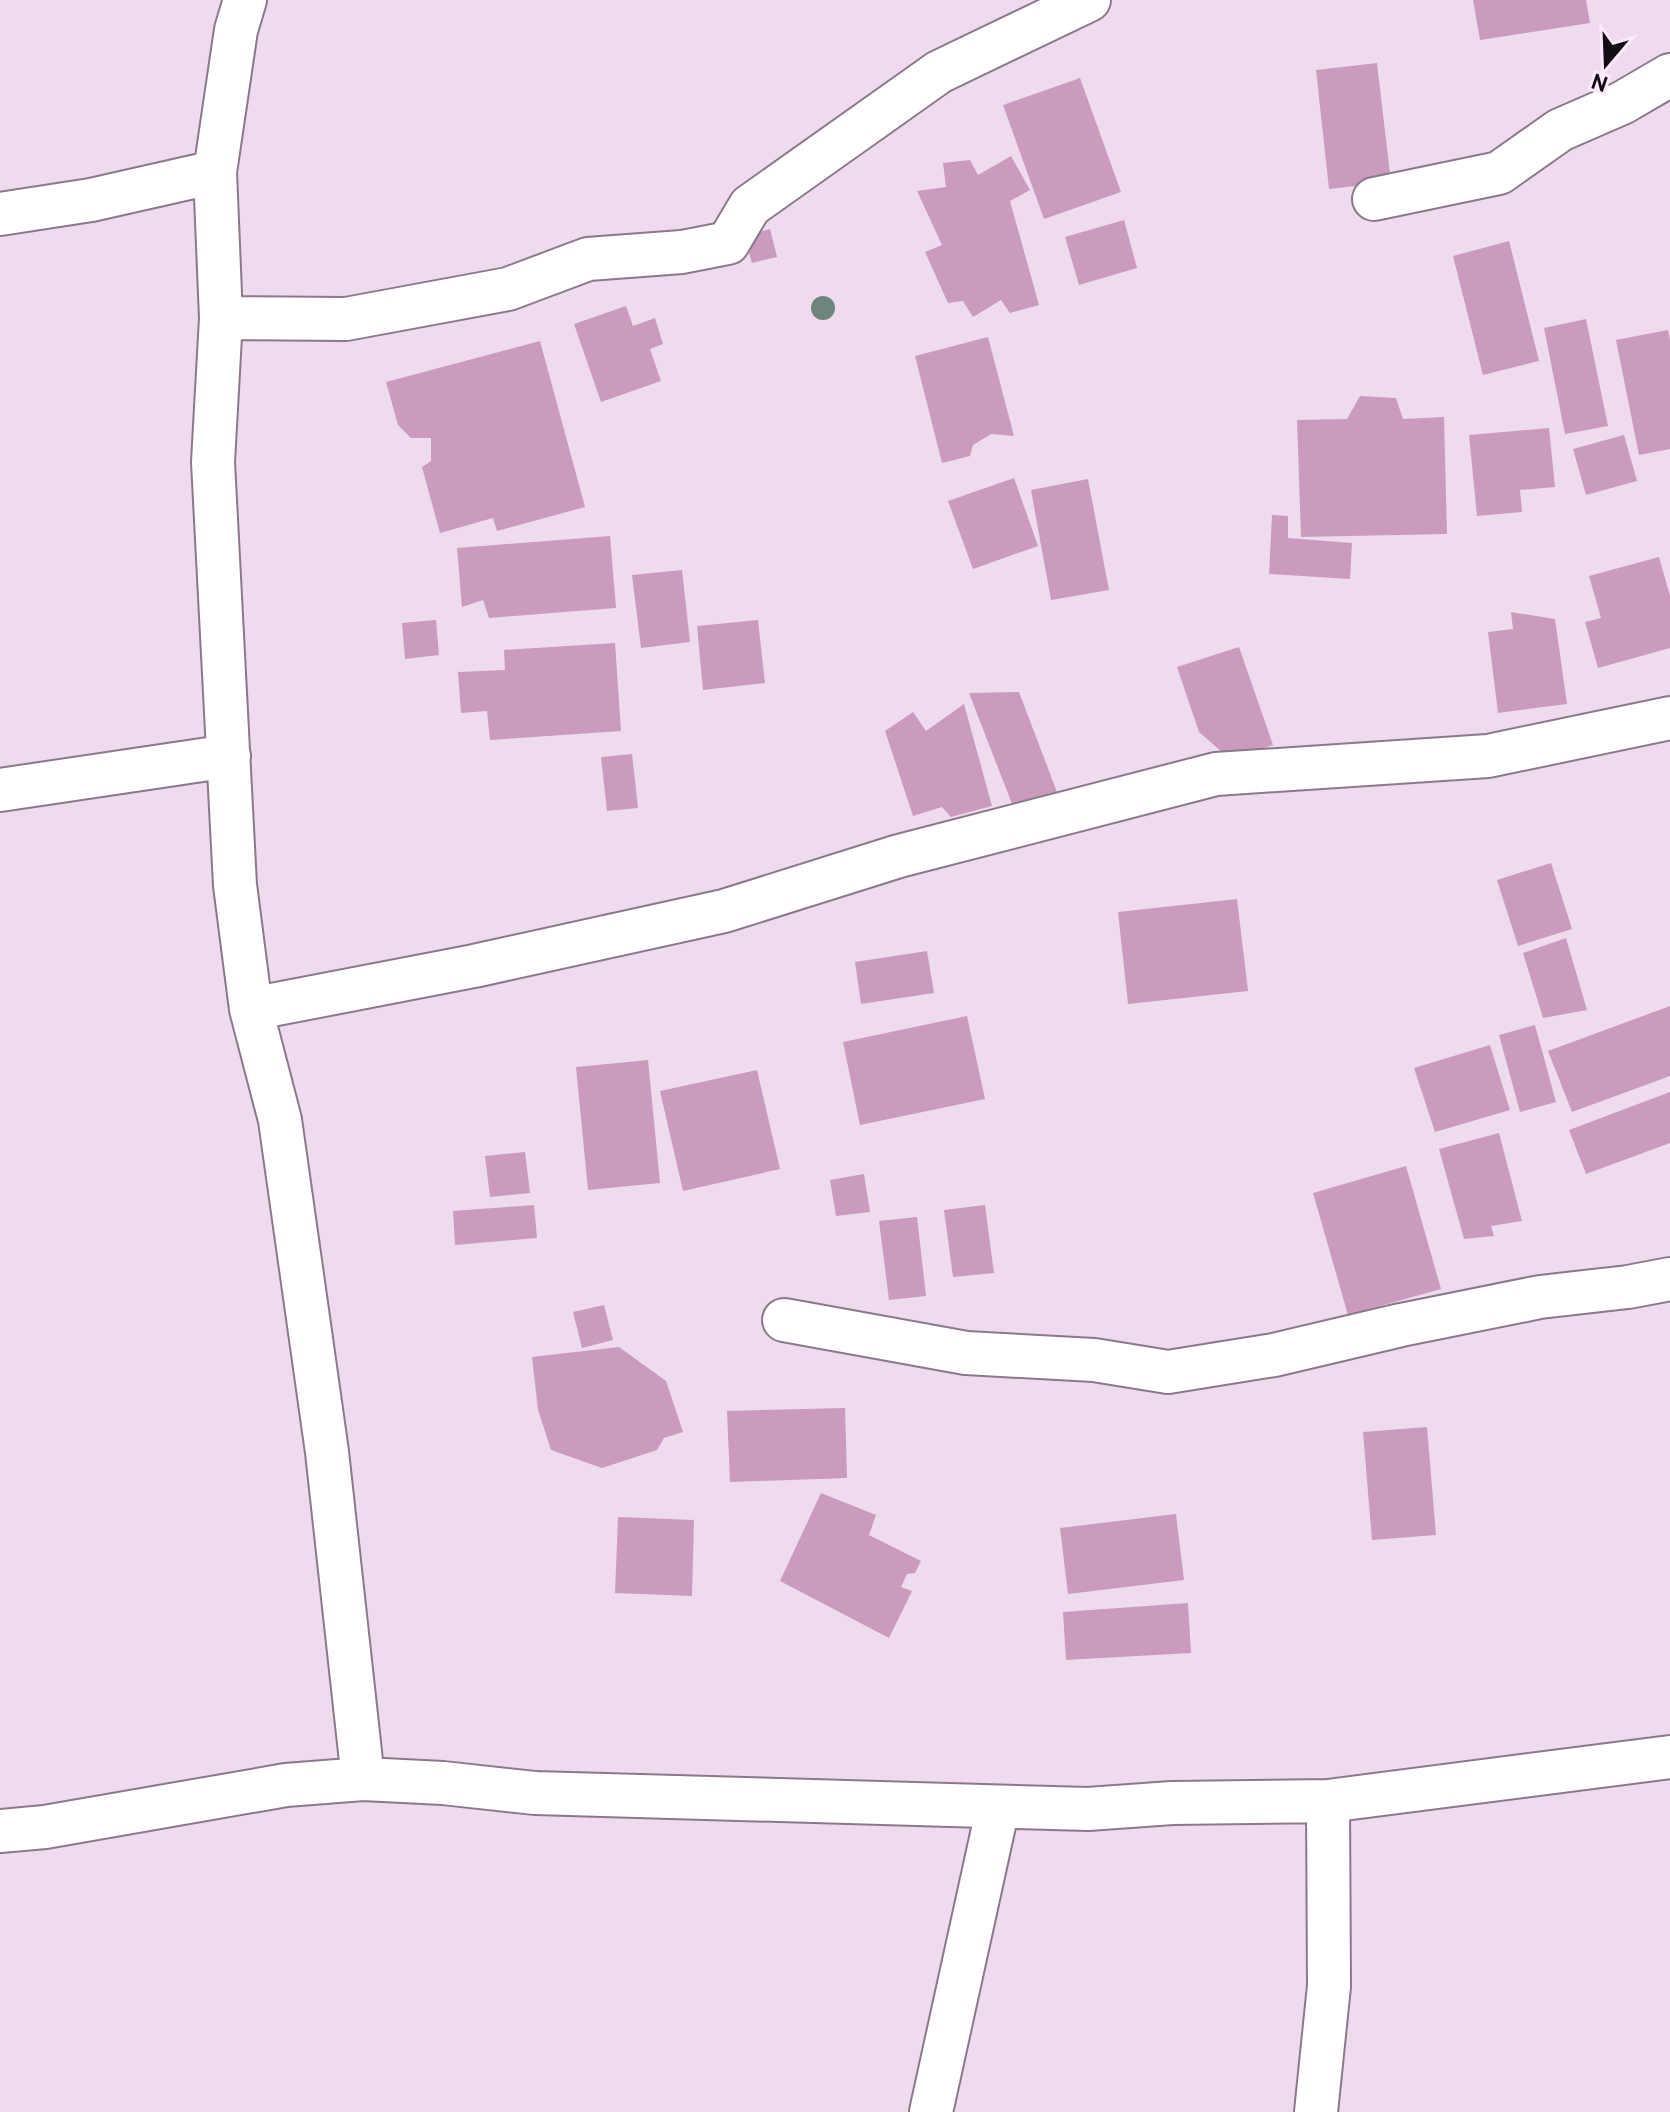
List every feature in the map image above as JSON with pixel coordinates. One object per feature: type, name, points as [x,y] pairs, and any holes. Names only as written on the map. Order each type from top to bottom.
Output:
[{"type":"street","points":[[245,0],[236,30],[215,172],[221,318],[213,462],[235,885],[251,1009],[280,1120],[327,1452],[363,1779]]},
{"type":"street","points":[[221,318],[346,319],[508,289],[588,259],[682,252],[728,243],[750,206],[939,72],[1089,0]]},
{"type":"street","points":[[1374,199],[1499,173],[1560,130],[1622,103],[1670,75]]},
{"type":"street","points":[[0,214],[91,200],[215,172]]},
{"type":"street","points":[[251,1009],[474,966],[724,911],[899,856],[1216,774],[1488,756],[1670,718]]},
{"type":"street","points":[[0,790],[229,756]]},
{"type":"street","points":[[784,1320],[966,1353],[1094,1360],[1168,1372],[1274,1355],[1540,1297],[1670,1279]]},
{"type":"street","points":[[0,1831],[45,1827],[286,1785],[363,1779],[443,1783],[535,1793],[1088,1809],[1172,1803],[1328,1801],[1670,1757]]},
{"type":"street","points":[[1316,2112],[1329,1986],[1328,1801]]},
{"type":"street","points":[[931,2112],[998,1807]]},
{"type":"building","points":[[1473,0],[1586,0],[1590,23],[1480,40]]},
{"type":"building","points":[[1377,63],[1391,182],[1329,189],[1316,70]]},
{"type":"building","points":[[1080,78],[1121,192],[1044,219],[1003,105]]},
{"type":"building","points":[[1011,156],[1030,190],[1010,201],[1039,305],[1010,313],[1001,300],[973,317],[963,301],[948,303],[925,252],[942,245],[917,191],[946,187],[943,163],[970,160],[978,175]]},
{"type":"building","points":[[1124,220],[1137,268],[1079,285],[1065,237]]},
{"type":"building","points":[[770,229],[777,257],[752,263],[744,236]]},
{"type":"building","points":[[1509,241],[1539,361],[1483,375],[1453,256]]},
{"type":"building","points":[[626,306],[633,326],[655,318],[663,344],[650,349],[661,381],[601,402],[574,324]]},
{"type":"building","points":[[1586,319],[1608,426],[1565,434],[1544,328]]},
{"type":"building","points":[[1668,330],[1670,449],[1639,455],[1616,340]]},
{"type":"building","points":[[988,337],[1014,436],[991,434],[973,445],[970,456],[942,463],[915,356]]},
{"type":"building","points":[[540,341],[585,507],[497,531],[493,518],[440,533],[422,467],[431,461],[431,438],[411,438],[398,425],[386,382]]},
{"type":"building","points":[[1360,396],[1396,398],[1403,419],[1444,417],[1447,534],[1301,537],[1297,420],[1347,419]]},
{"type":"building","points":[[1549,428],[1555,487],[1520,490],[1522,512],[1477,516],[1469,435]]},
{"type":"building","points":[[1624,435],[1637,481],[1586,495],[1573,449]]},
{"type":"building","points":[[1014,478],[1038,546],[973,569],[948,501]]},
{"type":"building","points":[[1088,479],[1109,590],[1051,600],[1031,490]]},
{"type":"building","points":[[1272,515],[1288,516],[1288,538],[1352,543],[1350,579],[1269,574]]},
{"type":"building","points":[[610,536],[616,608],[489,618],[483,600],[462,607],[457,548]]},
{"type":"building","points":[[1659,557],[1670,596],[1670,648],[1598,668],[1585,622],[1601,618],[1589,576]]},
{"type":"building","points":[[682,570],[690,642],[641,648],[632,575]]},
{"type":"building","points":[[1511,612],[1555,619],[1567,704],[1498,713],[1488,632],[1513,629]]},
{"type":"building","points":[[436,620],[439,655],[405,659],[402,623]]},
{"type":"building","points":[[758,620],[765,683],[703,690],[697,626]]},
{"type":"building","points":[[615,643],[621,731],[490,740],[487,711],[461,713],[458,672],[505,670],[504,650]]},
{"type":"building","points":[[1239,647],[1273,745],[1230,759],[1199,732],[1177,667]]},
{"type":"building","points":[[1019,692],[1057,792],[1014,809],[969,693]]},
{"type":"building","points":[[964,704],[992,806],[951,817],[942,807],[913,816],[885,731],[913,712],[926,731]]},
{"type":"building","points":[[632,754],[638,808],[607,811],[601,757]]},
{"type":"building","points":[[1551,863],[1572,929],[1518,946],[1497,880]]},
{"type":"building","points":[[1237,899],[1248,991],[1128,1004],[1118,912]]},
{"type":"building","points":[[1566,938],[1587,1010],[1543,1018],[1523,953]]},
{"type":"building","points":[[927,951],[934,993],[861,1004],[855,962]]},
{"type":"building","points":[[1670,1006],[1670,1076],[1572,1112],[1548,1051]]},
{"type":"building","points":[[967,1016],[985,1099],[860,1125],[843,1042]]},
{"type":"building","points":[[1535,1025],[1556,1102],[1520,1112],[1499,1035]]},
{"type":"building","points":[[1490,1045],[1510,1110],[1435,1132],[1414,1068]]},
{"type":"building","points":[[648,1060],[660,1183],[588,1190],[576,1067]]},
{"type":"building","points":[[757,1070],[780,1169],[683,1191],[660,1091]]},
{"type":"building","points":[[1670,1092],[1670,1143],[1586,1174],[1569,1130]]},
{"type":"building","points":[[1499,1133],[1522,1221],[1491,1226],[1494,1236],[1464,1239],[1439,1149]]},
{"type":"building","points":[[525,1152],[530,1193],[490,1197],[485,1156]]},
{"type":"building","points":[[1406,1166],[1441,1289],[1348,1315],[1313,1193]]},
{"type":"building","points":[[864,1174],[870,1212],[836,1216],[830,1180]]},
{"type":"building","points":[[534,1205],[537,1238],[455,1245],[453,1211]]},
{"type":"building","points":[[985,1205],[994,1273],[953,1277],[944,1210]]},
{"type":"building","points":[[917,1217],[926,1296],[889,1300],[879,1221]]},
{"type":"building","points":[[604,1305],[613,1340],[582,1348],[573,1312]]},
{"type":"building","points":[[619,1347],[666,1381],[683,1432],[664,1438],[657,1450],[602,1468],[551,1450],[538,1410],[532,1357]]},
{"type":"building","points":[[845,1408],[847,1478],[730,1482],[727,1411]]},
{"type":"building","points":[[1427,1427],[1436,1535],[1372,1540],[1363,1432]]},
{"type":"building","points":[[821,1493],[876,1515],[869,1535],[921,1561],[915,1573],[907,1574],[901,1587],[912,1591],[889,1638],[780,1581]]},
{"type":"building","points":[[1176,1514],[1184,1580],[1068,1594],[1060,1528]]},
{"type":"building","points":[[618,1517],[694,1520],[692,1596],[615,1593]]},
{"type":"building","points":[[1188,1603],[1191,1653],[1066,1660],[1063,1612]]}]
